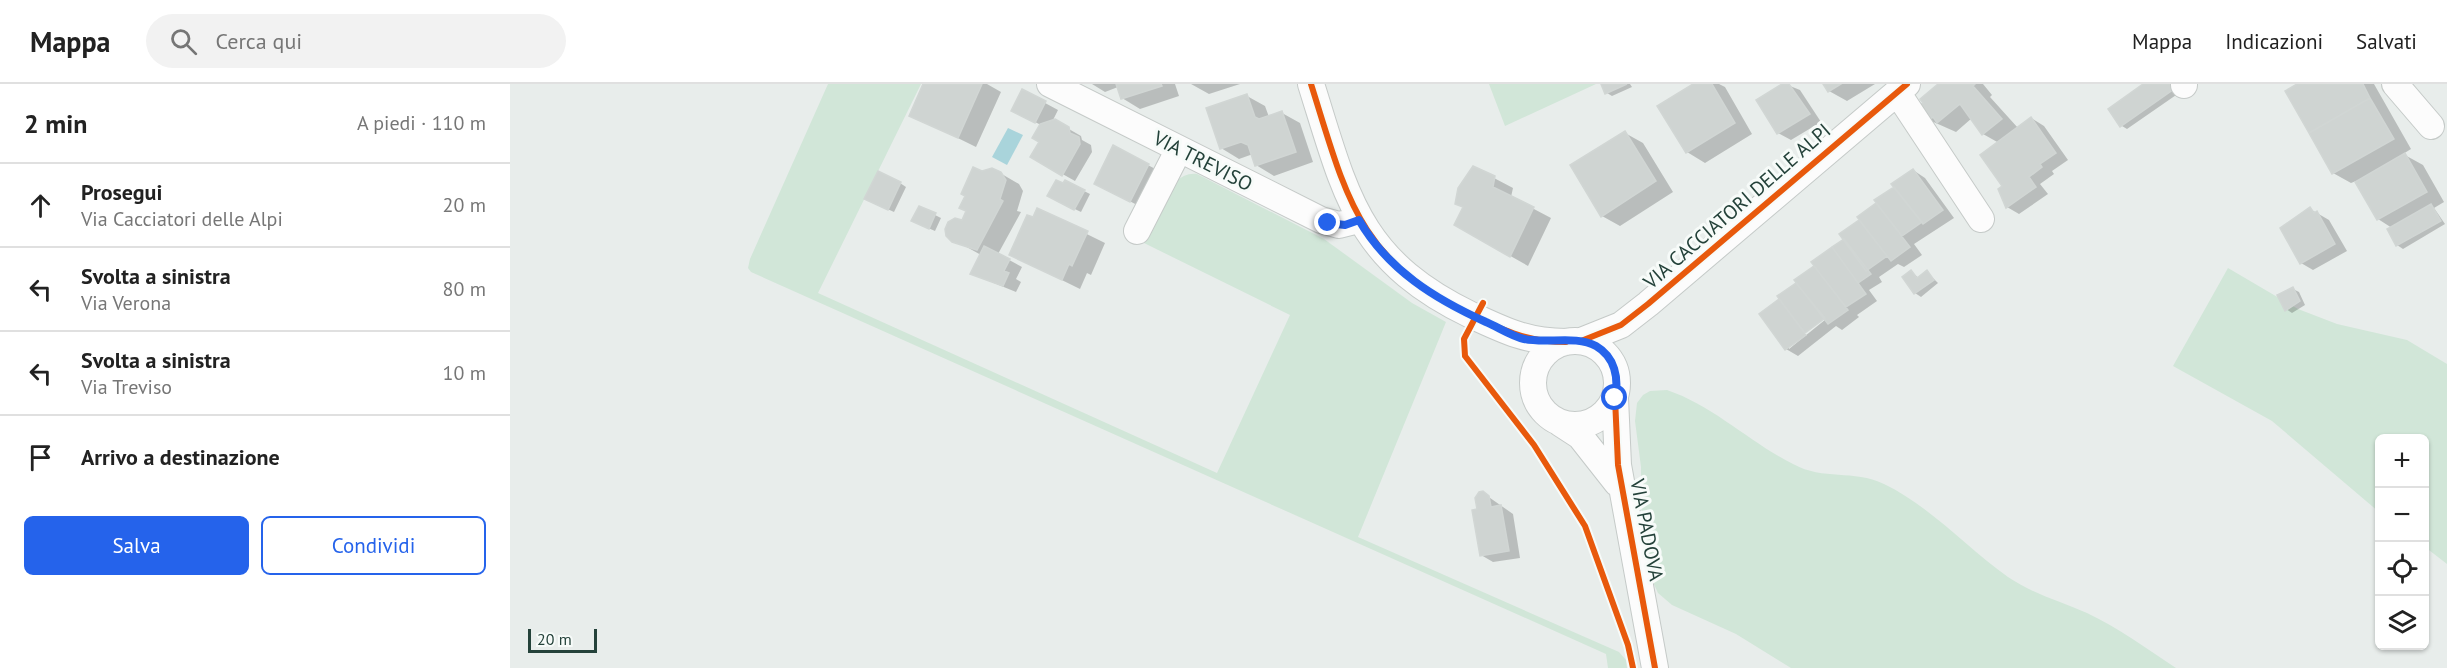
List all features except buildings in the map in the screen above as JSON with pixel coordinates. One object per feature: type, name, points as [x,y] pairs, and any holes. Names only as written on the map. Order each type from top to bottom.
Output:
[{"type":"street","name":"VIA TREVISO","points":[[1050,84],[1321,220],[1339,225],[1359,220]]},
{"type":"street","points":[[1311,84],[1340,177],[1359,220],[1378,248],[1410,279],[1441,300],[1475,317],[1521,338],[1543,342],[1574,341],[1603,351],[1610,358],[1616,388],[1602,415],[1593,421],[1571,425],[1560,423],[1541,408],[1514,347],[1475,317]]},
{"type":"street","points":[[2395,84],[2431,126]]},
{"type":"street","points":[[1903,86],[1981,219]]},
{"type":"street","name":"VIA CACCIATORI DELLE ALPI","points":[[1532,387],[1533,376],[1542,356],[1553,346],[1621,325],[1903,86]]},
{"type":"street","points":[[1137,231],[1179,149]]},
{"type":"street","name":"VIA CACCIATORI DELLE ALPI","points":[[1616,388],[1624,340],[1648,304]]},
{"type":"street","name":"VIA PADOVA","points":[[1616,388],[1614,439],[1655,668]]},
{"type":"street","name":"VIA PADOVA","points":[[1560,423],[1580,436],[1597,454],[1623,493]]},
{"type":"green space","points":[[828,84],[921,84],[818,293],[1217,473],[1290,315],[1144,243],[1170,188],[1187,175],[1197,174],[1324,239],[1412,303],[1446,322],[1358,537],[1619,652],[1626,660],[1627,668],[1608,668],[1606,654],[751,272],[748,268],[750,259]]},
{"type":"green space","points":[[1489,84],[1596,84],[1505,126]]},
{"type":"green space","points":[[2228,268],[2298,309],[2337,324],[2407,340],[2447,364],[2447,564],[2429,550],[2429,434],[2375,434],[2375,509],[2272,421],[2173,366]]},
{"type":"green space","points":[[1667,390],[1700,405],[1793,464],[1816,472],[1861,477],[1884,484],[1901,493],[1933,515],[1993,566],[2017,583],[2099,619],[2176,668],[1791,668],[1736,634],[1672,605],[1658,593],[1651,578],[1641,506],[1641,467],[1635,421],[1637,403],[1643,395],[1650,391]]},
{"type":"water","points":[[1008,128],[1023,135],[1007,165],[992,157]]},
{"type":"cycle path","points":[[1311,84],[1335,159],[1361,220],[1380,247],[1403,271],[1433,294],[1495,326],[1528,338],[1566,342]]},
{"type":"cycle path","points":[[1581,341],[1621,325],[1648,304],[1907,84]]},
{"type":"cycle path","points":[[1483,303],[1464,339],[1465,356],[1534,445],[1585,526],[1628,645],[1633,668]]},
{"type":"cycle path","points":[[1615,398],[1618,465],[1655,668]]},
{"type":"route","points":[[1328,223],[1345,225],[1359,220],[1378,248],[1410,279],[1435,296],[1475,317],[1521,338],[1543,342],[1581,341],[1594,345],[1610,358],[1614,367],[1617,377],[1615,398]]}]
